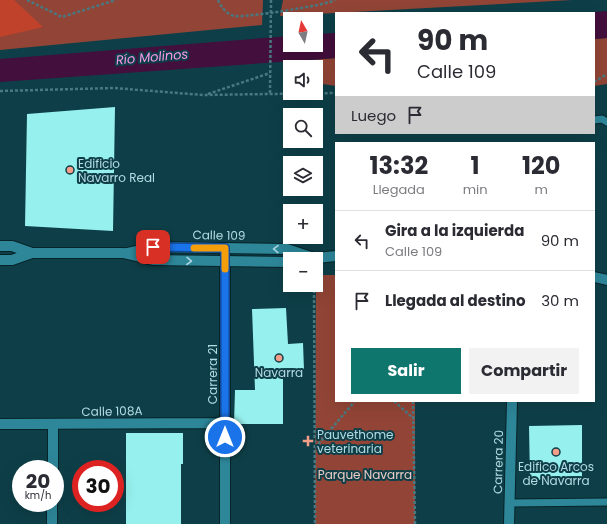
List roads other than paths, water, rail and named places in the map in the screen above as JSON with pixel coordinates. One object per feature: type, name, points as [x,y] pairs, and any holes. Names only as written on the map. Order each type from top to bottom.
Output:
[{"type":"street","name":"Calle 109","points":[[0,246],[12,246],[32,253],[123,253],[153,247],[286,249],[294,252]]},
{"type":"street","name":"Carrera 21","points":[[225,248],[225,524]]},
{"type":"street","name":"Calle 109","points":[[0,260],[12,260],[32,253]]},
{"type":"street","name":"Calle 109","points":[[123,253],[153,260],[283,262]]},
{"type":"street","name":"Calle 109","points":[[323,257],[335,256]]},
{"type":"street","points":[[595,277],[607,280]]},
{"type":"street","name":"Carrera 20","points":[[509,524],[512,402]]},
{"type":"street","name":"Calle 108A","points":[[0,424],[53,425],[225,422]]},
{"type":"street","points":[[53,425],[53,460]]},
{"type":"street","points":[[52,512],[52,524]]},
{"type":"lane","points":[[595,120],[602,119],[607,122]]},
{"type":"lane","points":[[510,503],[607,502]]},
{"type":"water","points":[[607,11],[607,38],[595,39],[595,12],[594,12]]},
{"type":"water","name":"Río Molinos","points":[[335,33],[335,58],[283,60],[283,62],[0,82],[0,59],[283,37],[283,52],[323,52],[323,34]]},
{"type":"place","name":"Edificio Navarro Real","points":[[70,170]]},
{"type":"place","name":"Navarra","points":[[279,358]]},
{"type":"place","name":"Pauvethome veterinaria","points":[[308,441]]},
{"type":"place","name":"Edifico Arcos de Navarra","points":[[556,452]]},
{"type":"park label","name":"Parque Navarra","points":[[365,474]]}]
